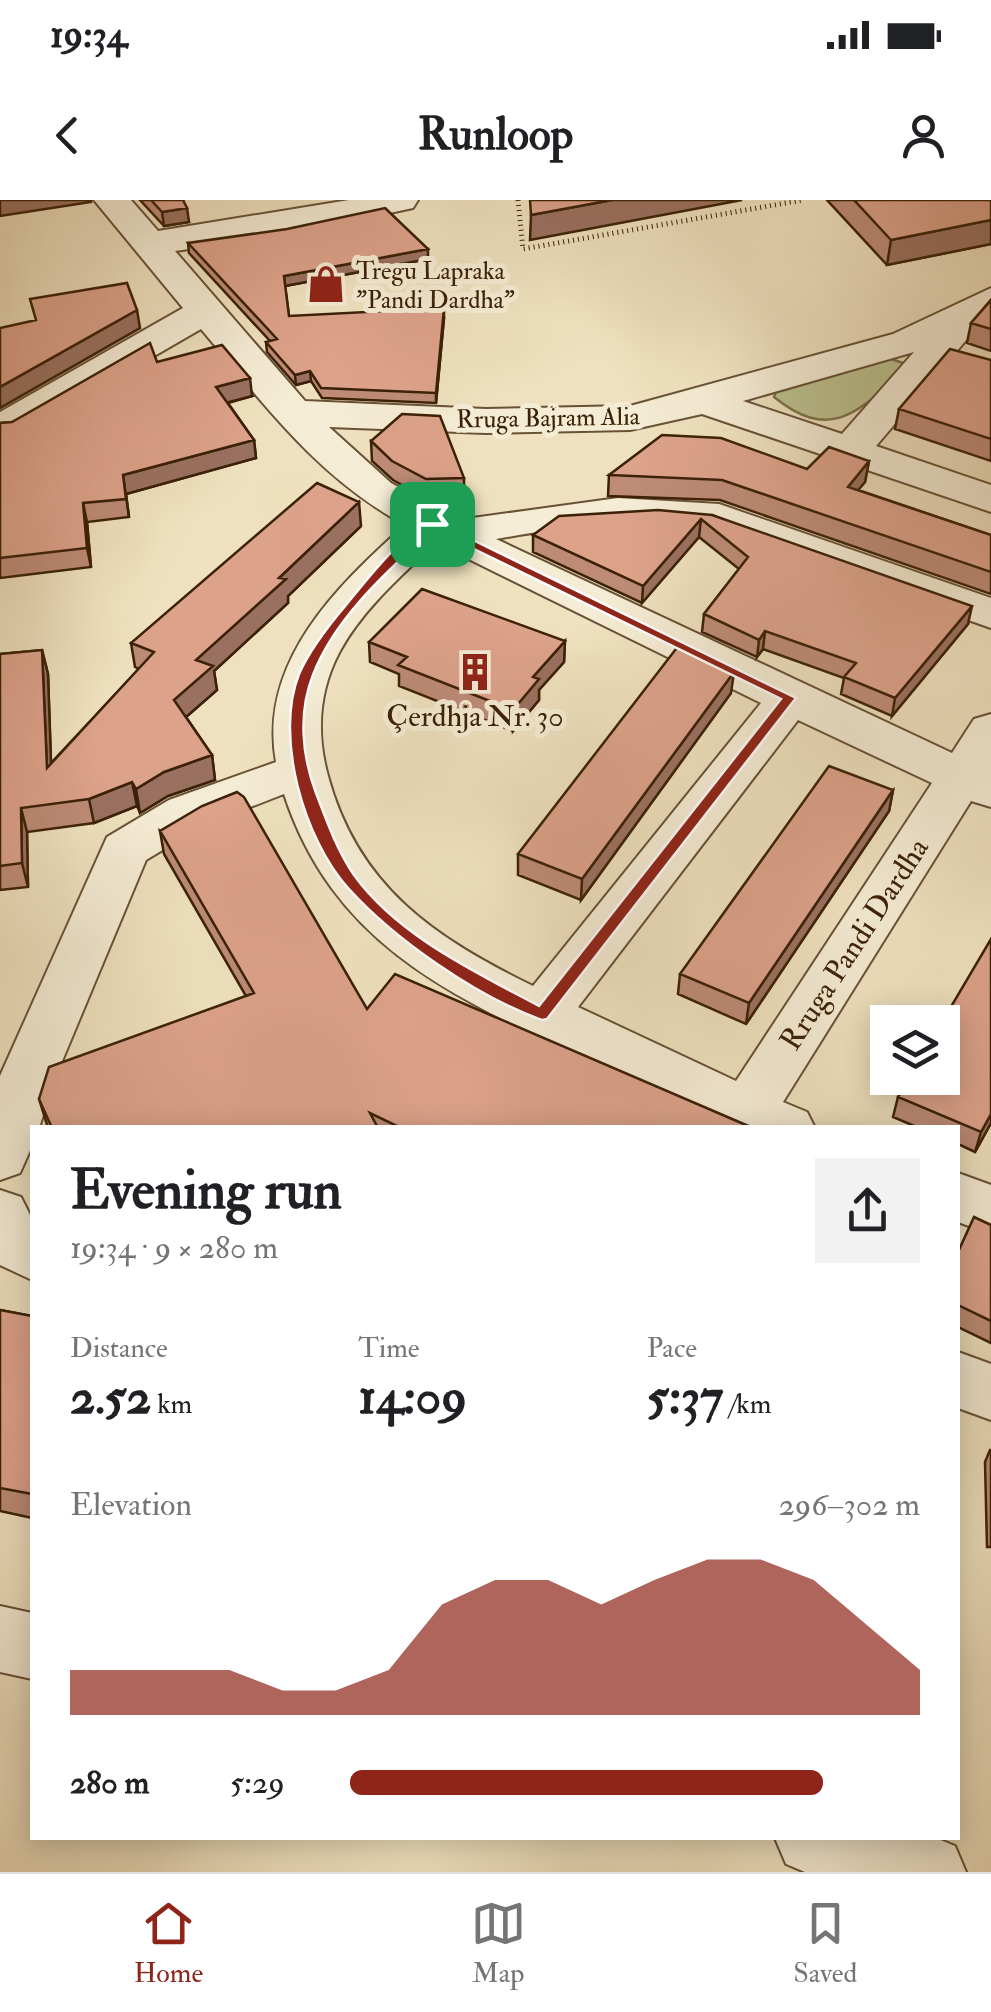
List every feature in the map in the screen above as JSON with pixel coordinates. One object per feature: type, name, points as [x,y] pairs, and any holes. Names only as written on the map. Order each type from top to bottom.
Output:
[{"type":"street","points":[[112,200],[292,414],[376,492],[442,529],[976,784]]},
{"type":"street","points":[[147,244],[287,224],[400,200]]},
{"type":"street","name":"Rruga Bajram Alia","points":[[850,451],[954,356],[979,307]]},
{"type":"street","name":"Rruga Bajram Alia","points":[[292,414],[486,421],[630,418],[870,354],[979,307]]},
{"type":"street","points":[[0,428],[203,312]]},
{"type":"street","points":[[704,401],[991,498]]},
{"type":"street","points":[[442,529],[583,512],[683,510],[719,517],[991,614]]},
{"type":"street","name":"Rruga Pandi Dardha","points":[[442,529],[376,576],[333,629],[306,675],[295,729],[300,771],[326,839],[350,882],[398,928],[462,972],[542,1014],[767,1119],[976,784],[991,730]]},
{"type":"street","points":[[542,1014],[790,698]]},
{"type":"street","points":[[0,1156],[14,1079],[125,850],[150,829],[182,812],[300,771]]},
{"type":"street","points":[[960,1199],[991,1210]]},
{"type":"street","points":[[0,1214],[15,1243],[30,1254]]},
{"type":"street","points":[[960,1381],[991,1392]]},
{"type":"street","points":[[0,1639],[30,1646]]},
{"type":"street","points":[[819,1840],[929,1872]]},
{"type":"path","points":[[518,200],[523,249],[803,200]]},
{"type":"green space","points":[[891,359],[906,364],[906,369],[844,416],[829,420],[813,418],[774,397],[776,391],[791,384]]},
{"type":"building","points":[[151,200],[183,200],[187,208],[162,212]]},
{"type":"building","points":[[530,200],[612,200],[531,215]]},
{"type":"building","points":[[854,200],[991,200],[991,220],[891,240]]},
{"type":"building","points":[[385,208],[428,249],[284,276],[289,316],[444,308],[436,393],[321,388],[310,371],[295,375],[266,342],[277,339],[188,243],[287,229]]},
{"type":"building","points":[[127,283],[137,310],[0,387],[0,328],[36,320],[30,299]]},
{"type":"building","points":[[991,300],[991,329],[971,323]]},
{"type":"building","points":[[150,343],[157,362],[222,345],[250,378],[216,387],[254,440],[123,475],[126,499],[83,503],[87,548],[0,558],[0,423],[12,422]]},
{"type":"building","points":[[950,349],[991,360],[991,439],[899,409]]},
{"type":"building","points":[[402,414],[440,416],[464,478],[426,479],[392,461],[371,441]]},
{"type":"building","points":[[662,435],[721,438],[807,469],[829,447],[869,461],[848,487],[991,535],[991,572],[722,480],[609,475]]},
{"type":"building","points":[[317,483],[359,502],[279,578],[286,579],[196,660],[213,666],[174,700],[212,755],[164,772],[136,789],[132,782],[89,799],[21,808],[22,863],[0,866],[0,654],[42,650],[47,768],[154,652],[131,643]]},
{"type":"building","points":[[658,510],[712,515],[972,606],[895,698],[844,677],[856,663],[765,631],[759,640],[704,614],[748,557],[701,519],[643,586],[533,535],[559,516]]},
{"type":"building","name":"Çerdhja Nr. 30","points":[[422,589],[565,641],[533,677],[539,679],[513,710],[398,665],[407,657],[369,642]]},
{"type":"building","points":[[679,645],[734,672],[582,879],[518,854]]},
{"type":"building","points":[[829,766],[893,790],[749,1003],[680,974]]},
{"type":"building","points":[[237,792],[244,797],[367,1009],[395,974],[746,1125],[395,1125],[370,1113],[376,1125],[51,1125],[39,1099],[49,1067],[254,993],[160,831],[202,806]]},
{"type":"building","points":[[991,939],[991,1114],[981,1132],[898,1097],[960,1095],[960,1005],[952,1005]]},
{"type":"building","points":[[974,1217],[991,1225],[991,1321],[960,1306],[960,1248]]},
{"type":"building","points":[[0,1310],[30,1316],[30,1494],[0,1488]]},
{"type":"place","name":"Tregu Lapraka \"Pandi Dardha\"","points":[[326,284]]},
{"type":"place","name":"Çerdhja Nr. 30","points":[[475,672]]},
{"type":"route","points":[[432,524],[790,698],[542,1014],[462,972],[398,928],[350,882],[326,839],[300,771],[295,729],[306,675],[333,629],[376,576],[432,524]]}]
